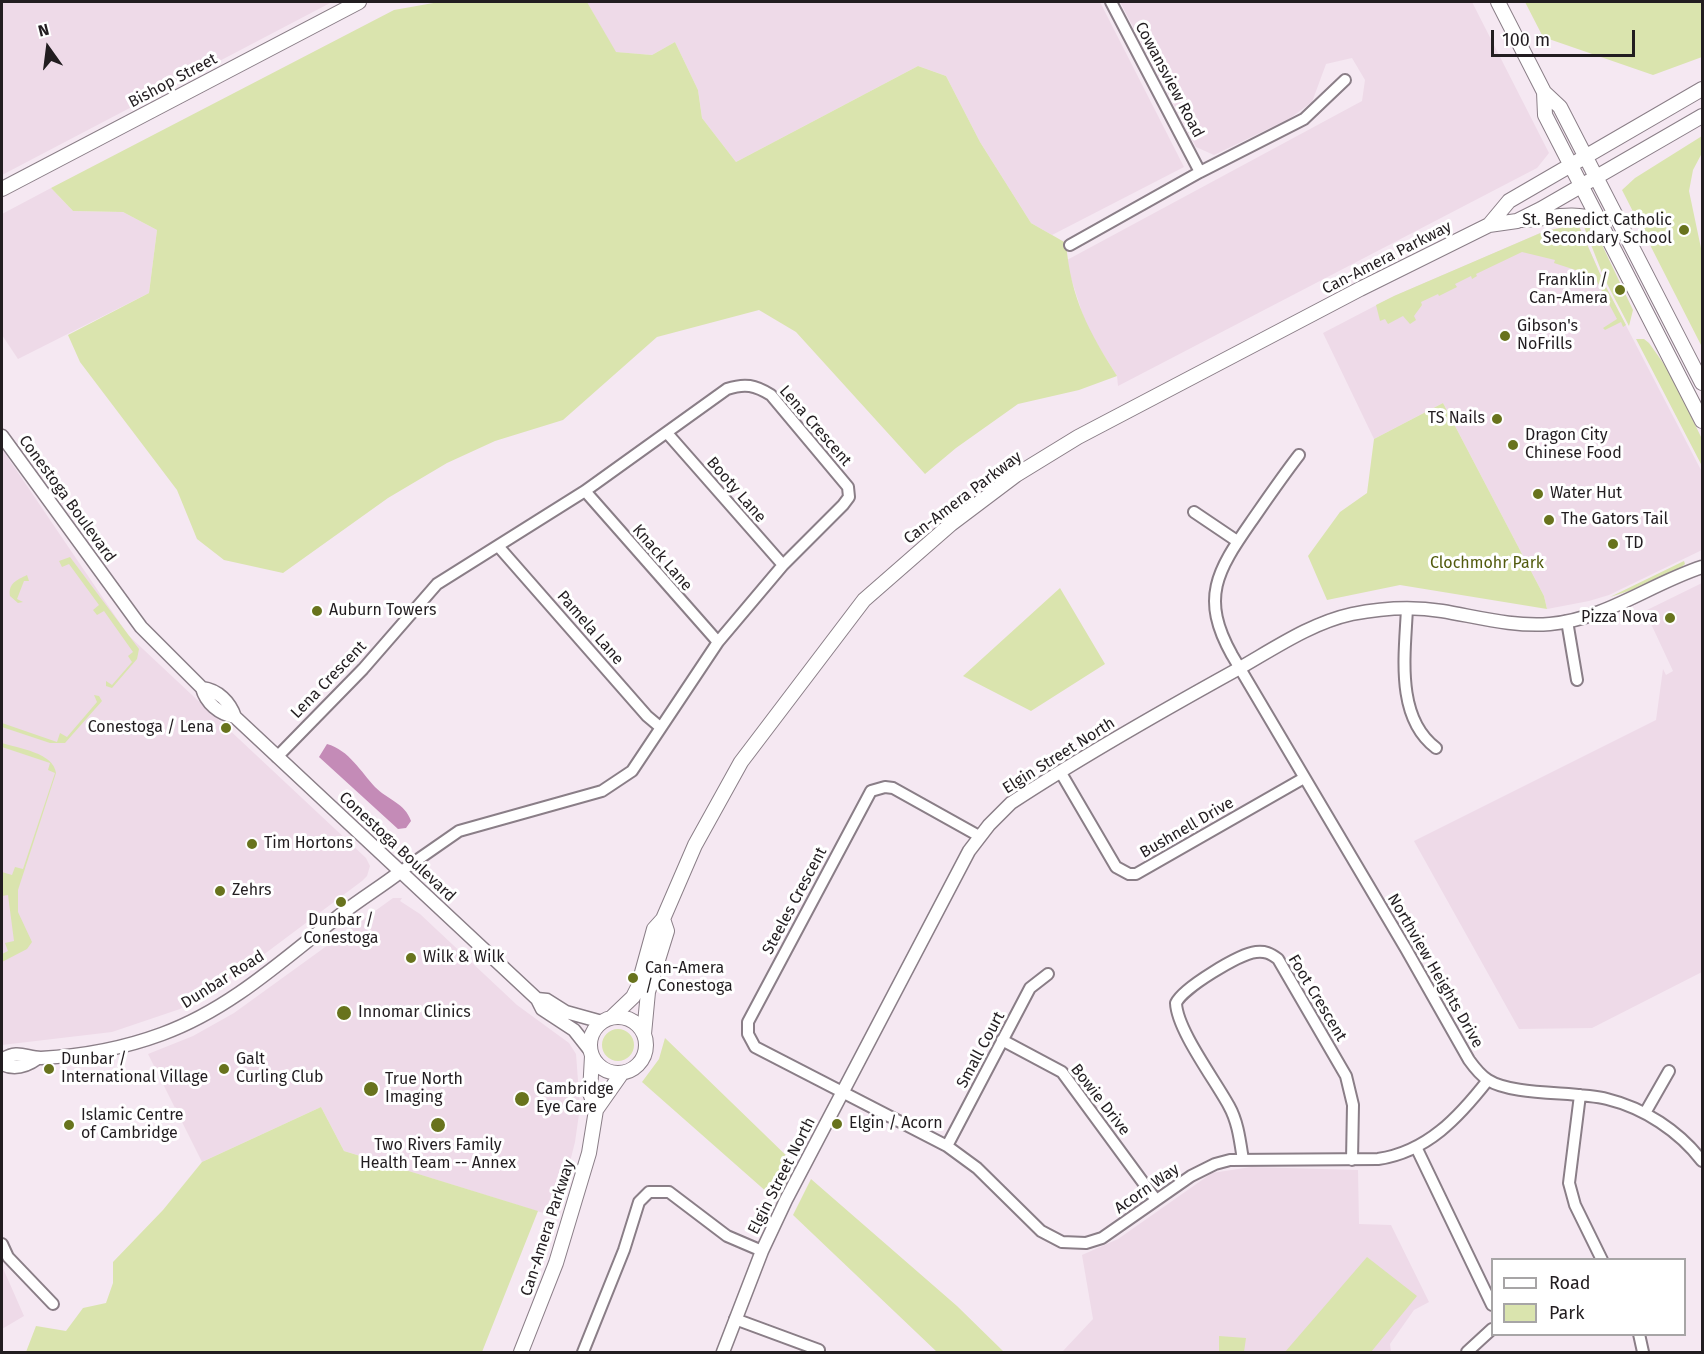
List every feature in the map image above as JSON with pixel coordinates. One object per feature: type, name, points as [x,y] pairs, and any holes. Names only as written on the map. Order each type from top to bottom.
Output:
[{"type":"main road","name":"Bishop Street","points":[[2,189],[360,2]]},
{"type":"main road","points":[[1498,2],[1544,92],[1560,107],[1702,383]]},
{"type":"main road","name":"Can-Amera Parkway","points":[[1489,225],[1509,201],[1702,89]]},
{"type":"main road","points":[[1544,92],[1545,115],[1702,421]]},
{"type":"main road","name":"Can-Amera Parkway","points":[[607,1020],[633,998],[654,929],[663,919],[695,845],[741,762],[864,600],[951,524],[1016,475],[1078,437],[1360,289],[1489,225],[1517,221],[1702,116]]},
{"type":"main road","points":[[1517,221],[1573,214],[1585,215],[1599,221]]},
{"type":"main road","name":"Can-Amera Parkway","points":[[645,1034],[648,992],[667,931],[663,919]]},
{"type":"main road","points":[[607,1020],[632,1020],[645,1034],[644,1057],[633,1070],[622,1073],[601,1068],[591,1052],[591,1038],[607,1020]]},
{"type":"main road","name":"Can-Amera Parkway","points":[[591,1052],[590,1093],[596,1110]]},
{"type":"main road","name":"Can-Amera Parkway","points":[[521,1353],[556,1263],[590,1152],[596,1110],[622,1073]]},
{"type":"street","name":"Cowansview Road","points":[[1111,2],[1200,172]]},
{"type":"street","points":[[1070,245],[1200,172],[1304,119],[1345,80]]},
{"type":"street","name":"Lena Crescent","points":[[277,757],[363,669],[437,584],[585,491],[727,389],[737,385],[754,385],[771,395],[850,491],[843,504],[783,566],[718,642],[632,771],[602,791],[466,828],[438,843],[400,872]]},
{"type":"street","name":"Booty Lane","points":[[667,433],[783,566]]},
{"type":"street","name":"Conestoga Boulevard","points":[[2,436],[141,627],[202,688],[205,698],[224,715],[235,717],[537,999],[542,1009],[574,1030],[591,1052]]},
{"type":"street","name":"Northview Heights Drive","points":[[1299,454],[1223,563],[1216,583],[1215,607],[1220,631],[1239,668],[1469,1060],[1488,1080]]},
{"type":"street","name":"Knack Lane","points":[[585,491],[718,642]]},
{"type":"street","points":[[1194,513],[1237,541]]},
{"type":"street","name":"Pamela Lane","points":[[498,546],[660,728]]},
{"type":"street","name":"Elgin Street North","points":[[723,1353],[762,1251],[969,851],[1011,803],[1239,668],[1307,630],[1329,621],[1371,610],[1407,608],[1521,624],[1567,621],[1598,614],[1702,567]]},
{"type":"street","points":[[1407,608],[1406,687],[1413,723],[1424,739],[1437,748]]},
{"type":"street","points":[[1567,621],[1577,680]]},
{"type":"street","name":"Bushnell Drive","points":[[1061,773],[1116,867],[1129,874],[1144,871],[1304,778]]},
{"type":"street","name":"Steeles Crescent","points":[[843,1093],[755,1047],[747,1028],[867,796],[878,788],[893,788],[980,836]]},
{"type":"street","name":"Dunbar Road","points":[[2,1062],[9,1067],[28,1065],[38,1058],[95,1051],[136,1042],[189,1022],[245,989],[400,872]]},
{"type":"street","name":"Foot Crescent","points":[[1243,1160],[1237,1126],[1230,1108],[1179,1020],[1176,1003],[1186,990],[1249,953],[1266,951],[1278,958],[1346,1076],[1353,1105],[1352,1160]]},
{"type":"street","name":"Small Court","points":[[947,1146],[1030,988],[1048,974]]},
{"type":"street","name":"Conestoga Boulevard","points":[[537,999],[547,1000],[566,1012],[607,1020]]},
{"type":"street","name":"Bowie Drive","points":[[1002,1040],[1062,1072],[1156,1200]]},
{"type":"street","points":[[1645,1113],[1669,1071]]},
{"type":"street","points":[[1488,1080],[1510,1088],[1608,1099],[1645,1113],[1683,1140],[1702,1161]]},
{"type":"street","name":"Acorn Way","points":[[843,1093],[947,1146],[977,1168],[1041,1231],[1062,1242],[1086,1243],[1102,1238],[1202,1169],[1215,1164],[1243,1160],[1388,1158],[1416,1147],[1444,1130],[1457,1118],[1488,1080]]},
{"type":"street","points":[[1580,1095],[1569,1183],[1575,1205],[1601,1258]]},
{"type":"street","points":[[1416,1147],[1491,1303]]},
{"type":"street","points":[[583,1353],[624,1251],[639,1202],[649,1192],[669,1192],[727,1236],[762,1251]]},
{"type":"street","points":[[2,1244],[8,1257],[53,1304]]},
{"type":"street","points":[[735,1319],[819,1350]]},
{"type":"street","points":[[1467,1353],[1491,1330]]},
{"type":"street","points":[[1639,1336],[1642,1353]]},
{"type":"shaded area","points":[[2,2],[332,2],[2,175]]},
{"type":"shaded area","points":[[587,2],[1100,2],[1184,167],[1052,235],[1031,223],[980,142],[946,76],[918,66],[736,162],[702,118],[698,90],[675,42],[652,55],[615,52]]},
{"type":"shaded area","points":[[1120,2],[1472,2],[1549,153],[1537,168],[1118,386],[1117,376],[1087,328],[1067,260],[1362,101],[1365,80],[1352,58],[1326,64],[1312,102],[1289,119],[1214,155],[1196,147]]},
{"type":"shaded area","points":[[51,188],[73,211],[123,212],[157,230],[149,293],[18,359],[2,335],[2,214]]},
{"type":"shaded area","points":[[1570,225],[1579,226],[1605,285],[1702,472],[1702,550],[1609,595],[1547,609],[1544,596],[1443,403],[1374,439],[1323,333],[1394,296],[1545,231]]},
{"type":"shaded area","points":[[2,449],[128,635],[366,858],[370,866],[367,876],[362,881],[223,985],[180,1009],[112,1032],[2,1045]]},
{"type":"shaded area","points":[[1702,583],[1702,972],[1592,1028],[1519,1029],[1414,841],[1656,720],[1663,669],[1666,675],[1673,671],[1645,611]]},
{"type":"shaded area","points":[[327,744],[348,756],[375,787],[405,810],[411,821],[406,828],[398,829],[319,757]]},
{"type":"shaded area","points":[[393,898],[402,898],[400,901],[420,914],[517,1005],[569,1043],[576,1054],[580,1107],[575,1142],[556,1217],[344,1151],[321,1107],[202,1162],[148,1054],[193,1036],[234,1013]]},
{"type":"shaded area","points":[[1251,1167],[1358,1170],[1359,1224],[1391,1225],[1429,1302],[1414,1310],[1390,1344],[1391,1352],[1062,1352],[1093,1319],[1082,1255],[1118,1239],[1212,1173]]},
{"type":"shaded area","points":[[2,1266],[24,1316],[2,1329]]},
{"type":"green space","points":[[439,2],[587,2],[616,52],[652,55],[675,42],[698,90],[702,118],[736,162],[918,66],[946,76],[980,142],[1031,223],[1066,243],[1072,281],[1082,313],[1117,376],[1079,390],[1018,404],[956,448],[925,474],[796,332],[759,310],[657,337],[563,420],[495,441],[447,463],[388,498],[283,573],[224,560],[197,539],[177,490],[80,362],[68,335],[149,293],[157,230],[123,212],[73,211],[51,188],[394,10]]},
{"type":"green space","points":[[1525,2],[1702,2],[1702,57],[1653,75],[1543,37]]},
{"type":"green space","points":[[1702,136],[1702,153],[1693,170],[1689,191],[1702,253],[1702,347],[1622,190],[1635,178]]},
{"type":"green space","points":[[1581,219],[1594,228],[1633,310],[1629,326],[1604,278]]},
{"type":"green space","points":[[1579,226],[1605,285],[1626,325],[1623,327],[1621,322],[1605,330],[1603,328],[1617,319],[1594,276],[1554,263],[1555,260],[1522,252],[1476,274],[1477,276],[1472,279],[1471,276],[1455,284],[1457,287],[1439,296],[1438,294],[1421,302],[1422,305],[1414,316],[1416,320],[1410,324],[1403,316],[1388,324],[1385,319],[1380,321],[1376,305],[1394,296],[1545,231]]},
{"type":"green space","points":[[1636,339],[1644,339],[1649,343],[1669,371],[1702,439],[1702,466]]},
{"type":"green space","name":"Clochmohr Park","points":[[1443,403],[1544,596],[1547,609],[1400,585],[1327,600],[1308,556],[1340,512],[1367,493],[1374,439]]},
{"type":"green space","points":[[70,557],[139,649],[137,659],[112,688],[106,686],[106,681],[112,685],[132,662],[128,656],[133,652],[104,611],[97,615],[93,610],[99,605],[69,564],[62,567],[59,561]]},
{"type":"green space","points":[[1684,561],[1685,564],[1680,568],[1642,587],[1610,597]]},
{"type":"green space","points":[[27,575],[29,581],[24,581],[17,599],[23,602],[18,603],[10,596],[10,588],[14,582]]},
{"type":"green space","points":[[1060,588],[1105,664],[1031,711],[963,676]]},
{"type":"green space","points":[[94,695],[99,696],[102,701],[65,743],[50,743],[2,727],[2,723],[57,742],[60,733],[67,737],[97,702]]},
{"type":"green space","points":[[2,743],[42,756],[54,766],[56,773],[18,890],[18,912],[32,942],[27,949],[2,962],[2,954],[8,951],[5,943],[14,941],[8,895],[2,896],[2,872],[12,875],[15,867],[23,869],[55,773],[48,770],[50,763],[2,747]]},
{"type":"green space","points":[[618,1029],[630,1033],[634,1045],[630,1057],[618,1061],[606,1057],[602,1045],[606,1033]]},
{"type":"green space","points":[[665,1038],[795,1164],[777,1201],[642,1082],[659,1059]]},
{"type":"green space","points":[[321,1107],[344,1151],[538,1211],[482,1352],[26,1352],[36,1326],[66,1331],[83,1308],[106,1303],[113,1283],[113,1262],[163,1210],[202,1162]]},
{"type":"green space","points":[[811,1179],[957,1306],[1004,1352],[937,1352],[793,1215]]},
{"type":"green space","points":[[1367,1257],[1417,1296],[1371,1352],[1285,1352]]},
{"type":"green space","points":[[1219,1336],[1246,1338],[1244,1352],[1219,1352]]},
{"type":"place","name":"St. Benedict Catholic Secondary School","points":[[1684,230]]},
{"type":"place","name":"Franklin / Can-Amera","points":[[1620,290]]},
{"type":"place","name":"Gibson's NoFrills","points":[[1505,336]]},
{"type":"place","name":"TS Nails","points":[[1497,419]]},
{"type":"place","name":"Dragon City Chinese Food","points":[[1513,445]]},
{"type":"place","name":"Water Hut","points":[[1538,494]]},
{"type":"place","name":"The Gators Tail","points":[[1549,520]]},
{"type":"place","name":"TD","points":[[1613,544]]},
{"type":"place","name":"Auburn Towers","points":[[317,611]]},
{"type":"place","name":"Pizza Nova","points":[[1670,618]]},
{"type":"place","name":"Conestoga / Lena","points":[[226,728]]},
{"type":"place","name":"Tim Hortons","points":[[252,844]]},
{"type":"place","name":"Zehrs","points":[[220,891]]},
{"type":"place","name":"Dunbar / Conestoga","points":[[341,902]]},
{"type":"place","name":"Wilk & Wilk","points":[[411,958]]},
{"type":"place","name":"Can-Amera / Conestoga","points":[[633,978]]},
{"type":"place","name":"Innomar Clinics","points":[[344,1013]]},
{"type":"place","name":"Dunbar / International Village","points":[[49,1069]]},
{"type":"place","name":"Galt Curling Club","points":[[224,1069]]},
{"type":"place","name":"True North Imaging","points":[[371,1089]]},
{"type":"place","name":"Cambridge Eye Care","points":[[522,1099]]},
{"type":"place","name":"Elgin / Acorn","points":[[837,1124]]},
{"type":"place","name":"Islamic Centre of Cambridge","points":[[69,1125]]},
{"type":"place","name":"Two Rivers Family Health Team -- Annex","points":[[438,1125]]}]
